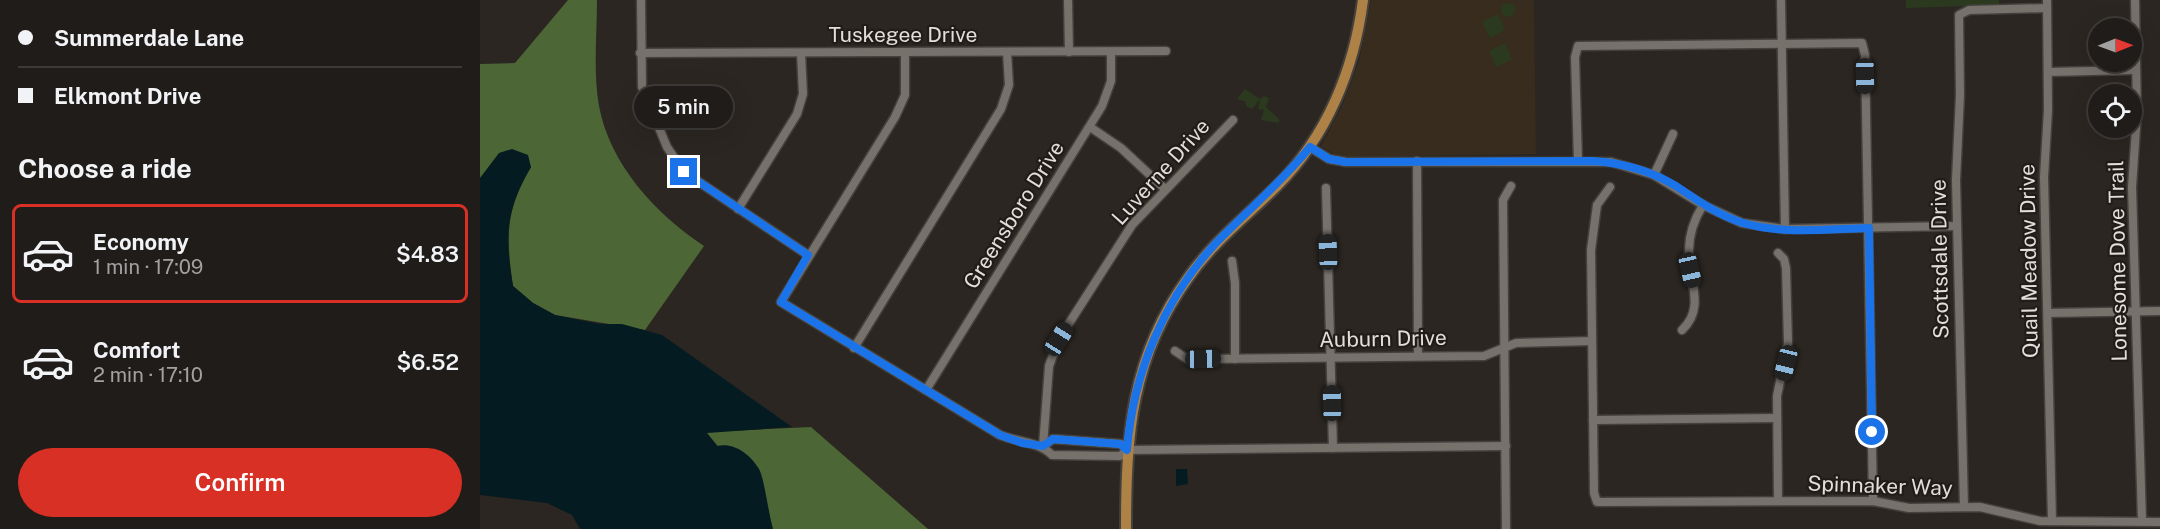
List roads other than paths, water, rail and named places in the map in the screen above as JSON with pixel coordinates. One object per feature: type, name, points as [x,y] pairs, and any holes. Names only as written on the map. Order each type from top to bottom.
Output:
[{"type":"main road","points":[[1126,529],[1127,450],[1142,374],[1151,345],[1171,305],[1205,255],[1277,186],[1310,147],[1332,108],[1346,75],[1356,40],[1363,0]]},
{"type":"street","points":[[641,0],[642,87],[667,147],[684,172],[808,255]]},
{"type":"street","points":[[1068,0],[1069,52]]},
{"type":"street","points":[[1780,0],[1785,229]]},
{"type":"street","name":"Lonesome Dove Trail","points":[[2134,0],[2135,18]]},
{"type":"street","name":"Scottsdale Drive","points":[[1964,507],[1957,226],[1956,142],[1960,96],[1958,20],[1961,12],[1969,10],[2047,4]]},
{"type":"street","name":"Quail Meadow Drive","points":[[2047,4],[2048,72],[2044,177],[2052,521]]},
{"type":"street","points":[[1578,161],[1575,57],[1578,46],[1862,44],[1865,55],[1873,501]]},
{"type":"street","name":"Tuskegee Drive","points":[[640,53],[1166,51]]},
{"type":"street","points":[[854,348],[1001,109],[1009,85],[1007,52]]},
{"type":"street","name":"Greensboro Drive","points":[[926,390],[1102,106],[1111,81],[1111,52]]},
{"type":"street","points":[[738,210],[797,114],[803,94],[801,53]]},
{"type":"street","points":[[906,53],[905,95],[895,117],[781,302],[1000,435],[1022,443],[1043,446],[1052,455],[1120,456],[1127,450],[1506,446]]},
{"type":"street","points":[[2048,72],[2088,71]]},
{"type":"street","name":"Lonesome Dove Trail","points":[[2136,72],[2137,114],[2132,187],[2142,521]]},
{"type":"street","name":"Luverne Drive","points":[[1043,446],[1049,366],[1059,339],[1132,225],[1233,120]]},
{"type":"street","points":[[1090,127],[1121,148],[1165,189]]},
{"type":"street","points":[[1654,175],[1672,134]]},
{"type":"street","points":[[1310,147],[1337,161],[1611,162],[1654,175],[1702,205],[1742,222],[1785,229],[1957,226]]},
{"type":"street","points":[[1417,162],[1418,357]]},
{"type":"street","points":[[1506,529],[1503,200],[1511,186]]},
{"type":"street","points":[[1610,187],[1597,205],[1593,229],[1593,420],[1777,418]]},
{"type":"street","points":[[1326,188],[1332,448]]},
{"type":"street","points":[[1682,330],[1691,322],[1695,307],[1689,250],[1692,229],[1702,205]]},
{"type":"street","points":[[1778,254],[1784,260],[1786,268],[1788,343],[1778,396],[1778,501]]},
{"type":"street","points":[[1232,261],[1235,283],[1235,358]]},
{"type":"street","points":[[2048,313],[2160,311]]},
{"type":"street","name":"Auburn Drive","points":[[1174,351],[1187,358],[1484,356],[1516,343],[1592,341]]},
{"type":"street","name":"Spinnaker Way","points":[[1593,420],[1594,493],[1597,502],[1873,501],[1909,508],[1980,507],[2023,519],[2160,522]]},
{"type":"street","points":[[1043,446],[1053,439],[1120,444],[1127,450]]},
{"type":"water","points":[[512,149],[528,155],[531,167],[516,197],[509,225],[508,238],[513,286],[533,303],[555,315],[600,324],[622,324],[662,335],[792,427],[707,433],[717,446],[729,446],[741,450],[759,469],[773,529],[580,529],[572,515],[547,503],[480,495],[480,178],[499,153]]},
{"type":"water","points":[[1176,469],[1187,469],[1188,484],[1176,486]]}]
